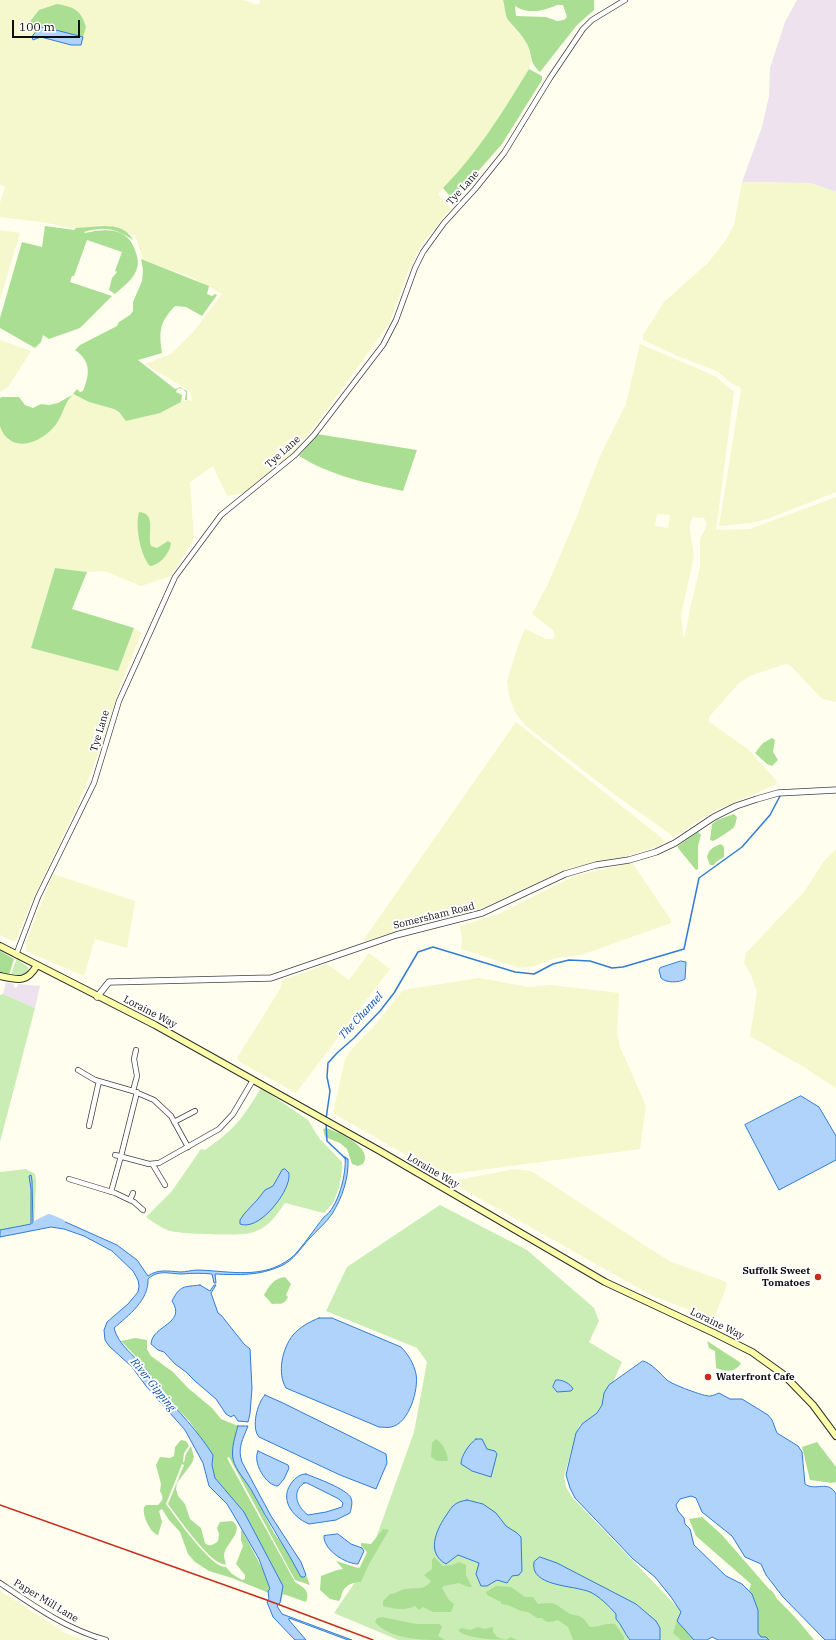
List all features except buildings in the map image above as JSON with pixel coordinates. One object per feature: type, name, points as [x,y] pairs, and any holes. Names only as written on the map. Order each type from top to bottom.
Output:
[{"type":"main road","name":"Loraine Way","points":[[0,946],[97,997],[155,1025],[605,1282],[714,1332],[752,1352],[789,1380],[813,1405],[836,1436]]},
{"type":"main road","points":[[0,976],[25,979],[31,975],[36,965]]},
{"type":"street","name":"Tye Lane","points":[[16,955],[38,897],[94,783],[119,701],[175,577],[221,515],[295,455],[314,435],[383,344],[396,320],[414,268],[423,252],[444,223],[504,153],[582,29],[592,20],[625,0]]},
{"type":"street","name":"Somersham Road","points":[[97,997],[109,982],[272,978],[396,935],[482,913],[565,874],[596,865],[629,860],[656,852],[675,843],[714,817],[750,801],[778,793],[836,790]]},
{"type":"street","points":[[111,1192],[121,1156],[135,1092],[137,1076],[134,1059],[136,1050]]},
{"type":"street","points":[[78,1070],[99,1081],[150,1098],[161,1105],[174,1122],[188,1147]]},
{"type":"street","points":[[115,1155],[153,1165],[214,1133],[226,1123],[242,1101],[253,1080]]},
{"type":"street","points":[[89,1126],[99,1081]]},
{"type":"street","points":[[174,1122],[195,1111]]},
{"type":"street","points":[[153,1165],[165,1185]]},
{"type":"street","points":[[69,1179],[111,1192],[130,1200],[143,1210]]},
{"type":"street","points":[[130,1200],[133,1193]]},
{"type":"street","name":"Paper Mill Lane","points":[[0,1583],[61,1622],[81,1632],[106,1640]]},
{"type":"shaded area","points":[[797,0],[836,0],[836,192],[810,183],[742,182],[762,127],[769,96],[770,68],[785,22]]},
{"type":"shaded area","points":[[6,982],[14,984],[14,987],[16,988],[18,984],[40,986],[35,1008],[3,994]]},
{"type":"green space","points":[[0,0],[243,0],[259,5],[260,0],[503,0],[509,21],[529,48],[531,61],[529,69],[484,140],[460,171],[438,194],[451,208],[422,244],[408,271],[389,324],[295,451],[244,493],[227,496],[213,466],[190,482],[194,539],[171,576],[141,586],[105,571],[87,572],[55,568],[31,648],[118,670],[134,628],[141,633],[118,692],[102,745],[76,809],[32,901],[15,942],[0,935],[0,425],[8,440],[18,444],[38,438],[51,430],[58,421],[68,400],[73,394],[77,397],[114,409],[119,412],[121,416],[160,413],[181,402],[187,400],[193,401],[190,391],[145,364],[171,354],[194,331],[222,294],[193,278],[143,260],[135,235],[101,225],[76,229],[42,222],[0,217],[0,203],[5,187],[0,184]]},
{"type":"green space","points":[[503,0],[594,0],[594,10],[577,25],[540,72],[532,61],[529,48],[525,41],[508,19]],"holes":[[[557,5],[563,5],[567,17],[564,20],[557,21],[546,17],[516,16],[515,6],[520,9],[536,11]]]},
{"type":"green space","points":[[57,4],[68,6],[79,13],[86,27],[83,37],[28,24],[39,10]]},
{"type":"green space","points":[[529,69],[542,76],[542,80],[502,144],[453,200],[443,188],[468,161],[479,146],[500,116]]},
{"type":"green space","points":[[742,182],[810,183],[836,192],[836,492],[767,519],[751,523],[719,526],[741,390],[740,387],[731,383],[717,371],[680,357],[643,340],[643,335],[664,302],[708,263],[726,240],[734,225]]},
{"type":"green space","points":[[45,226],[74,230],[76,228],[99,226],[115,227],[128,233],[133,240],[118,232],[128,238],[133,244],[137,255],[138,264],[132,278],[115,294],[109,290],[112,278],[117,272],[115,271],[122,252],[87,240],[74,276],[72,276],[70,282],[112,296],[80,328],[49,339],[43,335],[41,342],[35,348],[0,328],[0,318],[22,242],[42,247]],"holes":[[[98,229],[110,229],[114,231],[85,233],[84,232]]]},
{"type":"green space","points":[[0,230],[20,233],[0,300]]},
{"type":"green space","points":[[141,259],[209,286],[207,294],[212,296],[215,294],[217,295],[202,316],[186,307],[175,306],[166,317],[161,328],[162,353],[138,360],[175,389],[180,387],[187,391],[187,400],[185,400],[186,392],[183,389],[178,388],[176,392],[182,395],[181,402],[160,413],[126,421],[119,412],[114,409],[89,402],[73,394],[77,389],[80,392],[83,391],[88,373],[88,368],[84,359],[75,350],[80,345],[117,326],[119,322],[130,315],[133,311],[133,302],[142,281],[143,270]]},
{"type":"green space","points":[[0,340],[31,351],[8,387],[0,392]]},
{"type":"green space","points":[[640,344],[715,376],[734,392],[716,530],[750,529],[836,497],[836,702],[822,699],[790,665],[785,664],[752,675],[739,683],[709,717],[709,722],[748,749],[775,779],[777,784],[712,812],[674,837],[614,794],[526,726],[515,712],[509,696],[507,681],[525,629],[546,639],[553,639],[555,634],[553,630],[532,614],[548,584],[577,516],[600,456],[626,404]],"holes":[[[657,514],[670,515],[668,528],[655,526]],[[693,517],[704,518],[707,523],[700,539],[700,567],[685,637],[683,636],[681,615],[694,556],[690,531],[690,523]]]},
{"type":"green space","points":[[72,395],[66,403],[55,425],[46,435],[24,444],[16,443],[4,435],[0,426],[0,398],[19,397],[25,405],[33,408],[41,404],[49,405],[58,403]]},
{"type":"green space","points":[[317,434],[417,450],[403,491],[336,474],[299,456]]},
{"type":"green space","points":[[139,512],[145,513],[150,520],[151,546],[157,548],[168,541],[171,543],[169,551],[164,558],[150,566],[146,561],[139,540]]},
{"type":"green space","points":[[55,568],[87,572],[72,609],[134,628],[118,671],[31,648]]},
{"type":"green space","points":[[516,722],[663,839],[662,845],[624,857],[569,868],[474,912],[394,932],[362,942]]},
{"type":"green space","points":[[772,738],[775,740],[773,752],[778,760],[772,766],[767,764],[755,753],[763,743]]},
{"type":"green space","points":[[734,814],[737,817],[734,827],[715,840],[710,840],[712,824],[717,820]]},
{"type":"green space","points":[[698,832],[701,835],[698,846],[698,869],[696,870],[678,846]]},
{"type":"green space","points":[[721,844],[724,847],[724,857],[714,865],[710,865],[707,857],[710,850]]},
{"type":"green space","points":[[836,849],[836,1088],[802,1066],[750,1036],[757,992],[751,975],[744,963],[746,953],[804,892],[824,861]]},
{"type":"green space","points":[[630,863],[633,864],[671,920],[671,923],[581,955],[556,958],[534,966],[520,968],[461,949],[462,937],[460,926],[499,914],[574,876]]},
{"type":"green space","points":[[53,874],[135,901],[127,948],[95,939],[84,976],[26,951],[26,942]]},
{"type":"green space","points":[[0,951],[14,959],[9,975],[0,975]]},
{"type":"green space","points":[[369,953],[390,969],[296,1093],[240,1062],[237,1058],[280,989],[283,980],[327,964],[349,980]]},
{"type":"green space","points":[[17,959],[28,967],[29,971],[25,975],[11,976],[14,965]]},
{"type":"green space","points":[[479,978],[528,987],[551,985],[619,993],[617,1032],[620,1047],[646,1106],[640,1149],[442,1175],[333,1113],[345,1059],[403,990]]},
{"type":"green space","points":[[3,994],[35,1008],[0,1142],[0,995]]},
{"type":"green space","points":[[261,1088],[308,1120],[319,1138],[342,1162],[339,1188],[333,1203],[324,1213],[285,1203],[275,1217],[266,1225],[257,1231],[244,1234],[210,1234],[170,1231],[160,1227],[146,1217],[172,1191],[201,1149],[205,1150],[231,1130],[249,1108]]},
{"type":"green space","points":[[326,1128],[339,1133],[360,1147],[364,1152],[365,1158],[363,1164],[358,1166],[352,1164],[347,1149],[340,1143],[325,1137],[323,1129]]},
{"type":"green space","points":[[26,1169],[35,1174],[36,1180],[34,1226],[0,1234],[0,1172]]},
{"type":"green space","points":[[514,1169],[531,1171],[669,1261],[726,1282],[727,1285],[714,1319],[653,1296],[454,1184],[453,1181]]},
{"type":"green space","points":[[440,1205],[527,1250],[594,1308],[599,1321],[589,1342],[622,1362],[606,1398],[593,1418],[579,1425],[564,1476],[566,1487],[572,1497],[682,1612],[677,1622],[688,1640],[398,1640],[334,1613],[366,1566],[414,1432],[427,1362],[417,1348],[326,1311],[347,1267]]},
{"type":"green space","points":[[285,1277],[291,1284],[286,1295],[288,1297],[283,1303],[272,1304],[264,1295],[275,1281]]},
{"type":"green space","points":[[135,1338],[147,1340],[147,1349],[151,1356],[173,1372],[188,1388],[212,1408],[221,1419],[238,1426],[235,1436],[234,1462],[253,1493],[274,1533],[306,1575],[310,1585],[295,1580],[229,1457],[227,1458],[295,1582],[307,1592],[308,1595],[306,1602],[283,1594],[281,1602],[277,1600],[277,1575],[244,1512],[215,1478],[212,1465],[213,1455],[190,1422],[159,1389],[143,1364],[121,1341]]},
{"type":"green space","points":[[707,1341],[741,1363],[739,1366],[730,1371],[716,1368],[715,1351],[709,1348]]},
{"type":"green space","points":[[436,1439],[441,1443],[445,1450],[448,1459],[447,1461],[437,1461],[431,1457],[432,1443]]},
{"type":"green space","points":[[181,1440],[186,1441],[189,1446],[184,1453],[183,1462],[191,1446],[194,1457],[192,1463],[177,1483],[176,1489],[178,1496],[185,1504],[190,1519],[201,1528],[205,1543],[212,1545],[218,1541],[219,1534],[217,1528],[220,1522],[232,1521],[236,1524],[237,1528],[234,1536],[224,1553],[226,1564],[220,1563],[204,1550],[168,1504],[184,1465],[182,1464],[166,1504],[194,1541],[212,1560],[226,1567],[232,1574],[242,1580],[245,1579],[245,1575],[236,1564],[243,1546],[241,1540],[242,1530],[263,1570],[269,1587],[269,1593],[232,1578],[209,1571],[195,1562],[188,1554],[180,1532],[169,1520],[162,1509],[159,1511],[162,1522],[158,1535],[152,1531],[147,1523],[144,1514],[144,1507],[146,1505],[158,1505],[162,1499],[160,1491],[161,1484],[156,1465],[160,1457],[170,1458],[174,1456],[175,1447]]},
{"type":"green space","points":[[817,1442],[836,1467],[836,1482],[832,1483],[810,1480],[802,1447]]},
{"type":"green space","points":[[702,1517],[722,1535],[814,1640],[769,1640],[768,1638],[763,1638],[760,1636],[757,1631],[758,1619],[754,1599],[749,1590],[751,1584],[696,1536],[689,1519]]},
{"type":"green space","points":[[383,1529],[389,1530],[369,1564],[361,1582],[349,1585],[342,1592],[339,1601],[330,1599],[320,1590],[321,1576],[343,1569],[336,1561],[358,1568],[360,1567],[367,1552],[361,1546],[361,1543],[371,1544]]},
{"type":"green space","points":[[434,1557],[443,1566],[452,1565],[459,1562],[466,1565],[466,1575],[472,1587],[459,1583],[444,1586],[442,1588],[449,1600],[454,1604],[451,1612],[433,1612],[423,1607],[419,1610],[415,1606],[407,1609],[399,1609],[383,1606],[383,1601],[390,1594],[406,1589],[422,1588],[428,1584],[431,1581],[424,1575],[432,1569],[432,1560]]},
{"type":"green space","points":[[496,1586],[511,1587],[525,1597],[533,1597],[538,1604],[556,1604],[570,1614],[581,1617],[590,1627],[615,1624],[624,1637],[624,1640],[573,1640],[568,1627],[558,1620],[547,1622],[542,1618],[537,1618],[528,1612],[501,1604],[501,1602],[487,1595],[486,1592]]},
{"type":"green space","points":[[0,1591],[65,1633],[83,1640],[0,1640]]},
{"type":"green space","points":[[382,1617],[416,1624],[440,1624],[442,1627],[438,1636],[445,1640],[427,1640],[398,1636],[382,1628],[375,1622],[377,1618]]},
{"type":"green space","points":[[677,1621],[694,1640],[681,1640],[673,1633]]},
{"type":"green space","points":[[478,1627],[484,1629],[493,1627],[493,1632],[497,1637],[506,1640],[477,1638],[469,1636],[458,1630],[462,1628],[470,1630]]},
{"type":"green space","points":[[511,1637],[517,1640],[511,1640],[506,1640]]},
{"type":"water","points":[[40,27],[83,37],[81,45],[71,45],[41,37],[33,40],[32,37]]},
{"type":"water","points":[[681,961],[686,962],[685,979],[673,982],[663,980],[661,978],[660,968]]},
{"type":"water","points":[[801,1096],[819,1107],[836,1136],[836,1160],[779,1190],[745,1125]]},
{"type":"water","points":[[345,1157],[348,1159],[346,1181],[336,1208],[327,1221],[290,1261],[286,1264],[265,1272],[240,1275],[215,1274],[216,1283],[214,1283],[212,1274],[156,1274],[148,1279],[145,1294],[142,1300],[126,1318],[114,1328],[119,1340],[146,1369],[160,1390],[194,1429],[213,1455],[212,1465],[215,1478],[244,1512],[283,1586],[280,1603],[277,1606],[282,1614],[352,1640],[348,1640],[289,1618],[289,1620],[306,1640],[295,1640],[273,1617],[267,1602],[269,1599],[268,1591],[270,1589],[259,1559],[227,1504],[209,1486],[203,1463],[185,1430],[146,1386],[132,1367],[109,1346],[105,1340],[104,1330],[107,1322],[128,1304],[138,1292],[138,1280],[133,1271],[112,1251],[84,1236],[64,1229],[51,1227],[0,1237],[0,1230],[31,1224],[31,1189],[29,1176],[31,1175],[33,1224],[46,1220],[61,1220],[117,1245],[137,1260],[148,1276],[155,1272],[163,1271],[180,1272],[198,1270],[246,1273],[258,1272],[280,1265],[295,1255],[329,1212],[337,1198],[343,1181],[345,1172]]},
{"type":"water","points":[[285,1169],[289,1173],[286,1189],[276,1204],[269,1212],[255,1223],[247,1225],[240,1224],[240,1220],[244,1214],[265,1190],[273,1186],[282,1170]]},
{"type":"water","points":[[200,1285],[210,1291],[214,1285],[216,1285],[211,1293],[218,1313],[250,1349],[252,1388],[248,1422],[238,1421],[234,1415],[231,1417],[226,1414],[216,1399],[175,1364],[164,1352],[158,1350],[151,1344],[157,1332],[172,1320],[175,1315],[175,1309],[172,1301],[180,1289]]},
{"type":"water","points":[[319,1318],[332,1318],[401,1347],[406,1353],[415,1370],[417,1380],[414,1397],[408,1413],[403,1420],[390,1427],[379,1427],[286,1388],[283,1382],[281,1368],[286,1347],[293,1335],[308,1323]]},
{"type":"water","points":[[643,1361],[652,1366],[667,1380],[681,1387],[707,1396],[712,1396],[719,1393],[730,1399],[742,1399],[768,1415],[772,1420],[777,1433],[798,1446],[802,1452],[805,1484],[813,1487],[826,1486],[833,1490],[836,1494],[836,1640],[825,1640],[783,1597],[766,1575],[761,1564],[745,1557],[732,1536],[702,1512],[696,1498],[691,1496],[680,1499],[676,1505],[678,1511],[684,1518],[685,1524],[690,1529],[694,1545],[726,1576],[742,1584],[752,1594],[758,1610],[758,1633],[761,1637],[766,1637],[769,1640],[718,1640],[712,1637],[707,1640],[694,1640],[677,1621],[681,1612],[655,1577],[633,1559],[575,1498],[566,1475],[576,1433],[582,1424],[597,1413],[602,1405],[604,1393],[609,1385]]},
{"type":"water","points":[[556,1380],[566,1382],[573,1389],[571,1391],[557,1392],[553,1387]]},
{"type":"water","points":[[265,1395],[386,1454],[387,1463],[376,1489],[340,1475],[259,1437],[255,1428],[255,1422],[257,1409]]},
{"type":"water","points":[[238,1426],[248,1426],[240,1448],[242,1462],[271,1516],[301,1562],[306,1575],[304,1577],[301,1577],[251,1489],[234,1463],[233,1447]]},
{"type":"water","points":[[476,1439],[482,1439],[487,1449],[495,1451],[497,1454],[491,1477],[472,1471],[461,1464],[462,1457],[466,1450]]},
{"type":"water","points":[[258,1451],[288,1465],[289,1468],[284,1479],[278,1486],[269,1482],[261,1473],[257,1461]]},
{"type":"water","points":[[304,1474],[331,1484],[344,1491],[351,1498],[352,1506],[350,1513],[336,1520],[309,1524],[297,1517],[289,1506],[287,1494],[293,1481]],"holes":[[[304,1483],[307,1483],[339,1499],[343,1503],[342,1507],[326,1512],[308,1515],[298,1504],[297,1499],[300,1487]]]},
{"type":"water","points":[[467,1500],[483,1504],[496,1513],[506,1526],[521,1537],[522,1571],[519,1575],[512,1576],[507,1583],[497,1580],[487,1586],[481,1586],[476,1574],[479,1563],[458,1555],[446,1564],[436,1554],[436,1535],[442,1523],[453,1506]]},
{"type":"water","points":[[338,1534],[351,1544],[362,1548],[364,1551],[358,1564],[347,1562],[331,1551],[327,1546],[324,1536]]},
{"type":"water","points":[[540,1557],[557,1563],[636,1604],[656,1621],[660,1628],[660,1640],[630,1640],[616,1619],[616,1614],[597,1596],[590,1592],[545,1581],[538,1576],[534,1570],[534,1562]]},
{"type":"waterway","name":"The Channel","points":[[326,1119],[330,1091],[327,1077],[328,1063],[380,1011],[394,993],[418,952],[433,947],[515,972],[534,974],[553,964],[569,960],[590,961],[612,968],[623,967],[684,949],[699,878],[742,847],[770,815],[780,796]]},
{"type":"waterway","name":"The Channel","points":[[326,1123],[327,1141],[346,1159]]},
{"type":"waterway","name":"River Gipping","points":[[37,1224],[49,1218],[61,1223]]},
{"type":"railway","points":[[0,1505],[264,1599],[373,1640]]},
{"type":"place","name":"Suffolk Sweet Tomatoes","points":[[818,1277]]},
{"type":"place","name":"Waterfront Cafe","points":[[708,1377]]}]
